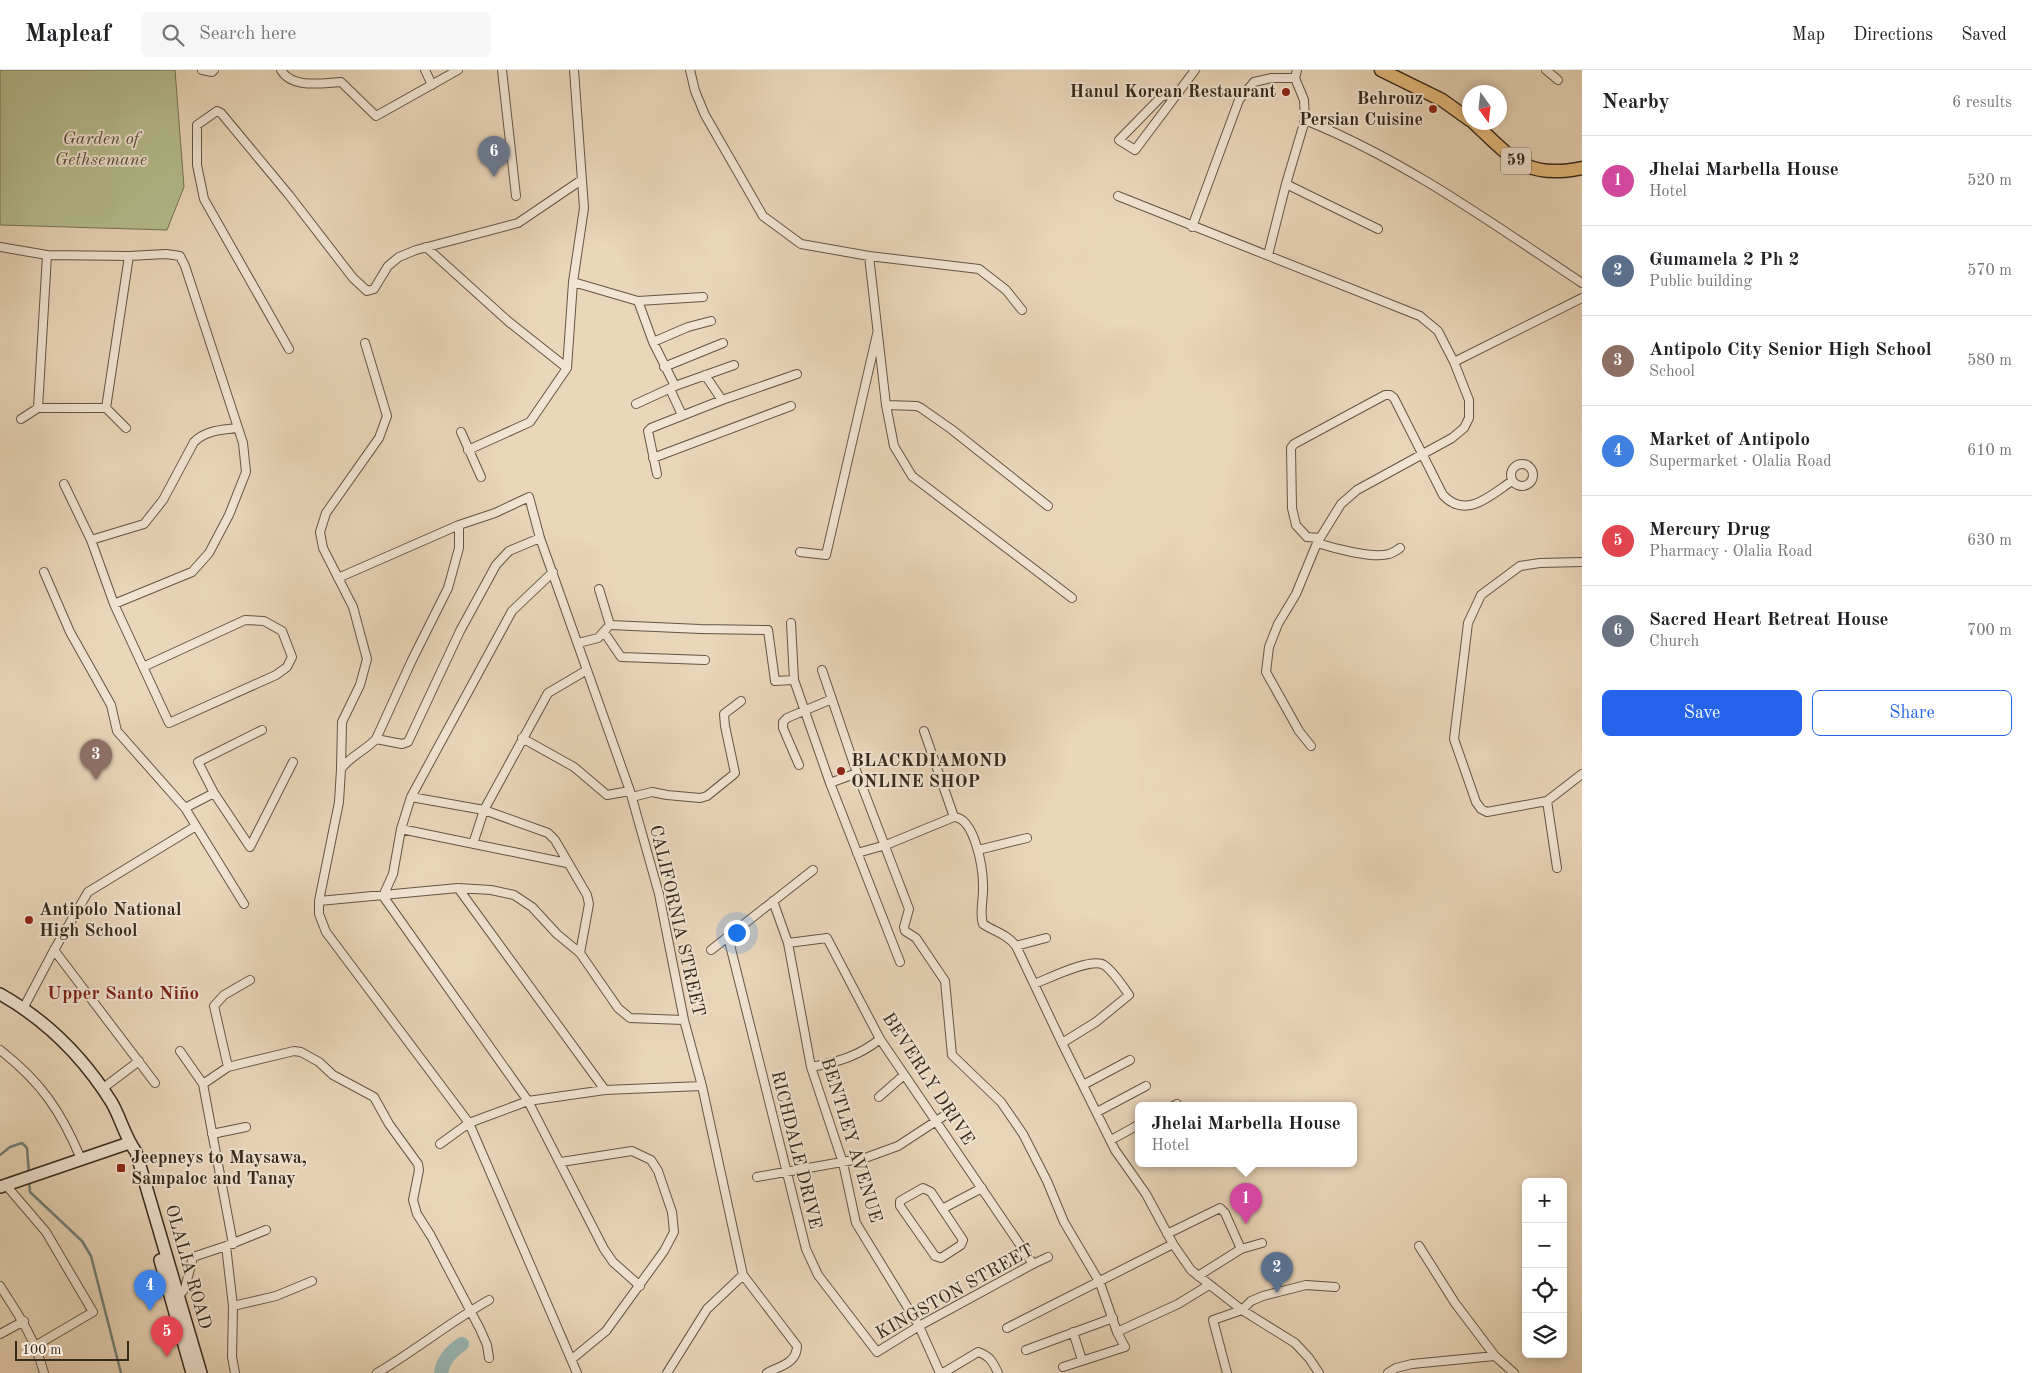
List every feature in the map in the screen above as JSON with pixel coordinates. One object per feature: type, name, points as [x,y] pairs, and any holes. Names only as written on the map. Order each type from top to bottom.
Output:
[{"type":"main road","points":[[1381,70],[1442,100],[1462,114]]},
{"type":"main road","name":"59","points":[[1482,130],[1514,160],[1532,169],[1552,172],[1582,168]]},
{"type":"main road","name":"OLALIA ROAD","points":[[0,994],[46,1024],[77,1056],[112,1105],[129,1143],[132,1165],[201,1373]]},
{"type":"main road","points":[[3,1185],[129,1143]]},
{"type":"main road","name":"OLALIA ROAD","points":[[175,1299],[192,1373]]},
{"type":"street","points":[[202,70],[212,72],[214,70]]},
{"type":"street","points":[[281,70],[285,76],[304,84],[341,82],[376,116],[458,70]]},
{"type":"street","points":[[425,70],[432,85]]},
{"type":"street","points":[[502,70],[516,196]]},
{"type":"street","points":[[468,450],[530,422],[567,368],[574,282],[584,208],[580,181],[574,70]]},
{"type":"street","points":[[690,70],[695,91],[705,115],[763,216],[801,244],[869,256],[979,269],[1006,290],[1022,310]]},
{"type":"street","points":[[1179,92],[1160,97],[1119,140],[1135,150],[1196,70]]},
{"type":"street","points":[[1546,70],[1558,80]]},
{"type":"street","points":[[1192,227],[1239,100],[1254,82],[1296,74],[1304,100],[1305,120],[1268,255]]},
{"type":"street","points":[[289,349],[204,199],[197,165],[197,125],[213,112],[221,113],[289,195],[353,278],[365,290],[370,291],[374,289],[388,266],[399,257],[518,223],[580,181]]},
{"type":"street","points":[[1305,120],[1345,136],[1396,162],[1582,283]]},
{"type":"street","points":[[1286,184],[1378,230]]},
{"type":"street","points":[[1118,196],[1420,316],[1438,331],[1454,362],[1469,400],[1469,418],[1460,433],[1357,490],[1342,504],[1319,540],[1296,594],[1278,624],[1269,647],[1266,672],[1299,731],[1311,746]]},
{"type":"street","points":[[0,247],[47,255],[129,256],[166,254],[180,256],[185,266],[243,443],[246,472],[229,515],[209,553],[192,572],[114,604]]},
{"type":"street","points":[[426,248],[509,322],[567,368]]},
{"type":"street","points":[[38,408],[47,255]]},
{"type":"street","points":[[106,408],[129,256]]},
{"type":"street","points":[[869,256],[886,405],[894,446],[912,476],[1072,598]]},
{"type":"street","points":[[574,282],[638,301],[703,297]]},
{"type":"street","points":[[1454,362],[1582,298]]},
{"type":"street","points":[[638,301],[682,415]]},
{"type":"street","points":[[653,342],[688,327],[711,321]]},
{"type":"street","points":[[800,552],[826,555],[878,328]]},
{"type":"street","points":[[365,343],[387,416],[379,438],[326,513],[320,532],[323,548],[353,607],[367,659],[360,685],[342,722],[339,802],[319,902],[319,914],[326,932],[469,1123],[577,1373]]},
{"type":"street","points":[[664,367],[723,343]]},
{"type":"street","points":[[636,404],[672,388],[734,365]]},
{"type":"street","points":[[657,474],[648,431],[651,428],[796,374]]},
{"type":"street","points":[[705,375],[722,400]]},
{"type":"street","points":[[1400,548],[1388,554],[1367,554],[1334,549],[1319,540],[1307,537],[1296,525],[1292,508],[1290,450],[1292,445],[1388,395],[1394,398],[1443,496],[1454,504],[1470,506],[1478,503],[1512,481]]},
{"type":"street","points":[[886,405],[921,408],[1048,506]]},
{"type":"street","points":[[653,458],[791,406]]},
{"type":"street","points":[[21,419],[38,408],[106,408],[126,428]]},
{"type":"street","points":[[91,540],[144,524],[163,500],[194,442],[199,437],[210,432],[237,428]]},
{"type":"street","points":[[461,432],[481,477]]},
{"type":"street","points":[[64,484],[91,540],[114,604],[143,667],[169,723],[276,675],[287,666],[292,657],[282,631],[264,620],[245,620],[143,667]]},
{"type":"street","name":"CALIFORNIA STREET","points":[[459,525],[529,497],[540,538],[631,794],[659,894],[684,1020],[702,1086],[743,1275],[797,1346],[797,1354],[792,1360],[767,1373]]},
{"type":"street","points":[[338,578],[459,525],[459,548],[448,588],[412,660],[376,739],[367,749],[341,769]]},
{"type":"street","points":[[376,739],[402,744],[408,742],[460,631],[496,565],[509,551],[540,538]]},
{"type":"street","points":[[1582,562],[1540,563],[1520,566],[1481,595],[1468,623],[1454,739],[1476,802],[1481,809],[1487,812],[1546,801],[1582,774]]},
{"type":"street","points":[[44,572],[70,632],[111,705],[117,731],[185,808],[244,904]]},
{"type":"street","points":[[383,896],[393,874],[401,829],[411,798],[512,611],[553,572]]},
{"type":"street","points":[[599,589],[610,625]]},
{"type":"street","points":[[791,623],[794,680],[830,783],[900,962]]},
{"type":"street","points":[[578,643],[598,638],[610,625]]},
{"type":"street","points":[[610,625],[768,630],[775,681],[794,680]]},
{"type":"street","points":[[604,632],[621,657],[705,660]]},
{"type":"street","points":[[474,844],[484,810],[522,738],[548,694],[587,670]]},
{"type":"street","points":[[822,670],[857,772],[909,909],[904,927],[905,931],[916,938],[945,981],[952,1055],[1001,1102],[1023,1134],[1047,1181],[1064,1222],[1100,1283],[1112,1318],[1125,1347],[1063,1367]]},
{"type":"street","points":[[799,765],[782,725],[785,719],[832,699]]},
{"type":"street","points":[[522,738],[574,767],[607,795],[652,792],[700,798],[707,796],[735,773],[724,726],[724,714],[741,701]]},
{"type":"street","points":[[262,730],[198,762],[214,793],[250,847],[293,762]]},
{"type":"street","points":[[924,731],[954,817]]},
{"type":"street","points":[[830,783],[857,772]]},
{"type":"street","points":[[185,808],[214,793]]},
{"type":"street","points":[[411,798],[484,810],[548,833],[555,840],[587,895],[589,904],[580,952]]},
{"type":"street","points":[[1546,801],[1557,868]]},
{"type":"street","points":[[857,853],[886,845],[954,817],[959,817],[964,822],[972,834],[978,850],[984,886],[983,924],[1011,939],[1016,946],[1115,1150],[1146,1194],[1173,1244],[1191,1270],[1242,1310],[1295,1343],[1309,1358],[1319,1373]]},
{"type":"street","points":[[24,1008],[54,950],[88,892],[196,826]]},
{"type":"street","points":[[401,829],[567,863]]},
{"type":"street","points":[[978,850],[1027,838]]},
{"type":"street","points":[[711,950],[813,870]]},
{"type":"street","points":[[319,902],[458,888],[491,890],[514,895],[532,907],[557,934],[580,952],[618,1008],[630,1018],[684,1020]]},
{"type":"street","points":[[458,888],[605,1090]]},
{"type":"street","points":[[383,896],[528,1101],[604,1249],[613,1262],[640,1286]]},
{"type":"street","name":"BENTLEY AVENUE","points":[[773,901],[788,943],[811,1066],[843,1163],[856,1223],[919,1326],[942,1373]]},
{"type":"street","name":"RICHDALE DRIVE","points":[[728,937],[806,1249],[818,1274],[876,1352]]},
{"type":"street","name":"BEVERLY DRIVE","points":[[788,943],[827,938],[880,1039],[937,1120],[1033,1264]]},
{"type":"street","points":[[1016,946],[1046,938]]},
{"type":"street","points":[[54,950],[156,1083]]},
{"type":"street","points":[[1034,984],[1089,963],[1102,964],[1113,974],[1129,995],[1096,1022],[1062,1043]]},
{"type":"street","points":[[228,1068],[214,1006],[224,994],[250,980]]},
{"type":"street","points":[[811,1066],[848,1059],[866,1050],[880,1039]]},
{"type":"street","points":[[0,1050],[16,1063],[47,1095],[66,1125],[81,1159]]},
{"type":"street","points":[[180,1051],[203,1084],[212,1134],[230,1245],[234,1373]]},
{"type":"street","points":[[203,1084],[228,1068],[294,1051],[301,1052],[319,1062],[333,1075],[374,1097],[389,1124],[418,1164],[419,1170],[413,1200],[418,1214],[485,1340],[489,1358]]},
{"type":"street","points":[[1083,1085],[1130,1060]]},
{"type":"street","points":[[102,1089],[139,1062]]},
{"type":"street","points":[[879,1097],[904,1075]]},
{"type":"street","points":[[440,1144],[469,1123],[528,1101],[605,1090],[702,1086]]},
{"type":"street","points":[[1097,1112],[1146,1086]]},
{"type":"street","points":[[757,1178],[786,1171],[865,1158],[898,1146],[953,1110]]},
{"type":"street","points":[[212,1134],[246,1127]]},
{"type":"street","points":[[1111,1140],[1135,1127]]},
{"type":"street","points":[[561,1162],[632,1151],[651,1160],[658,1171],[672,1212],[674,1232],[664,1252],[606,1331],[572,1359]]},
{"type":"street","points":[[3,1185],[46,1232],[93,1312],[36,1348]]},
{"type":"street","points":[[922,1188],[931,1192],[942,1209],[963,1243],[941,1258],[938,1258],[919,1235],[900,1201],[922,1188]]},
{"type":"street","points":[[942,1209],[982,1188]]},
{"type":"street","points":[[1167,1234],[1220,1208],[1225,1213],[1241,1249]]},
{"type":"street","points":[[175,1299],[185,1288],[193,1256],[230,1245],[266,1230]]},
{"type":"street","points":[[1198,1276],[1241,1249],[1262,1243]]},
{"type":"street","points":[[1007,1328],[1100,1283],[1173,1244]]},
{"type":"street","points":[[1419,1246],[1455,1303],[1495,1356],[1514,1373]]},
{"type":"street","name":"KINGSTON STREET","points":[[876,1352],[919,1326],[1048,1257]]},
{"type":"street","points":[[667,1373],[707,1309],[743,1275]]},
{"type":"street","points":[[233,1306],[276,1296],[312,1281]]},
{"type":"street","points":[[1118,1332],[1178,1304],[1209,1285]]},
{"type":"street","points":[[1227,1373],[1213,1320],[1242,1310],[1251,1301],[1263,1296],[1306,1285],[1335,1287]]},
{"type":"street","points":[[0,1286],[24,1322],[36,1348],[44,1373]]},
{"type":"street","points":[[377,1373],[407,1356],[434,1334],[489,1300]]},
{"type":"street","points":[[1026,1350],[1112,1318]]},
{"type":"street","points":[[0,1334],[24,1322]]},
{"type":"street","points":[[1073,1332],[1082,1360]]},
{"type":"street","points":[[942,1373],[978,1352],[986,1355],[993,1362],[998,1373]]},
{"type":"street","points":[[1388,1373],[1396,1368],[1412,1364],[1495,1356]]},
{"type":"green space","name":"Garden of Gethsemane","points":[[0,70],[175,70],[184,187],[167,230],[0,225]]},
{"type":"waterway","points":[[0,1155],[10,1147],[22,1143],[27,1148],[29,1174]]},
{"type":"waterway","points":[[29,1180],[30,1192],[82,1241],[91,1256],[121,1373]]},
{"type":"waterway","points":[[441,1373],[448,1356],[462,1344]]},
{"type":"place","name":"Hanul Korean Restaurant","points":[[1286,92]]},
{"type":"place","name":"Behrouz Persian Cuisine","points":[[1433,109]]},
{"type":"place","name":"Sacred Heart Retreat House","points":[[494,177]]},
{"type":"place","name":"BLACKDIAMOND ONLINE SHOP","points":[[841,771]]},
{"type":"place","name":"Antipolo City Senior High School","points":[[96,780]]},
{"type":"place","name":"Antipolo National High School","points":[[29,920]]},
{"type":"place","name":"Jeepneys to Maysawa, Sampaloc and Tanay","points":[[121,1168]]},
{"type":"place","name":"Jhelai Marbella House","points":[[1246,1224]]},
{"type":"place","name":"Gumamela 2 Ph 2","points":[[1277,1293]]},
{"type":"place","name":"Market of Antipolo","points":[[150,1311]]},
{"type":"place","name":"Mercury Drug","points":[[167,1357]]},
{"type":"district","name":"Upper Santo Niño","points":[[123,994]]}]
